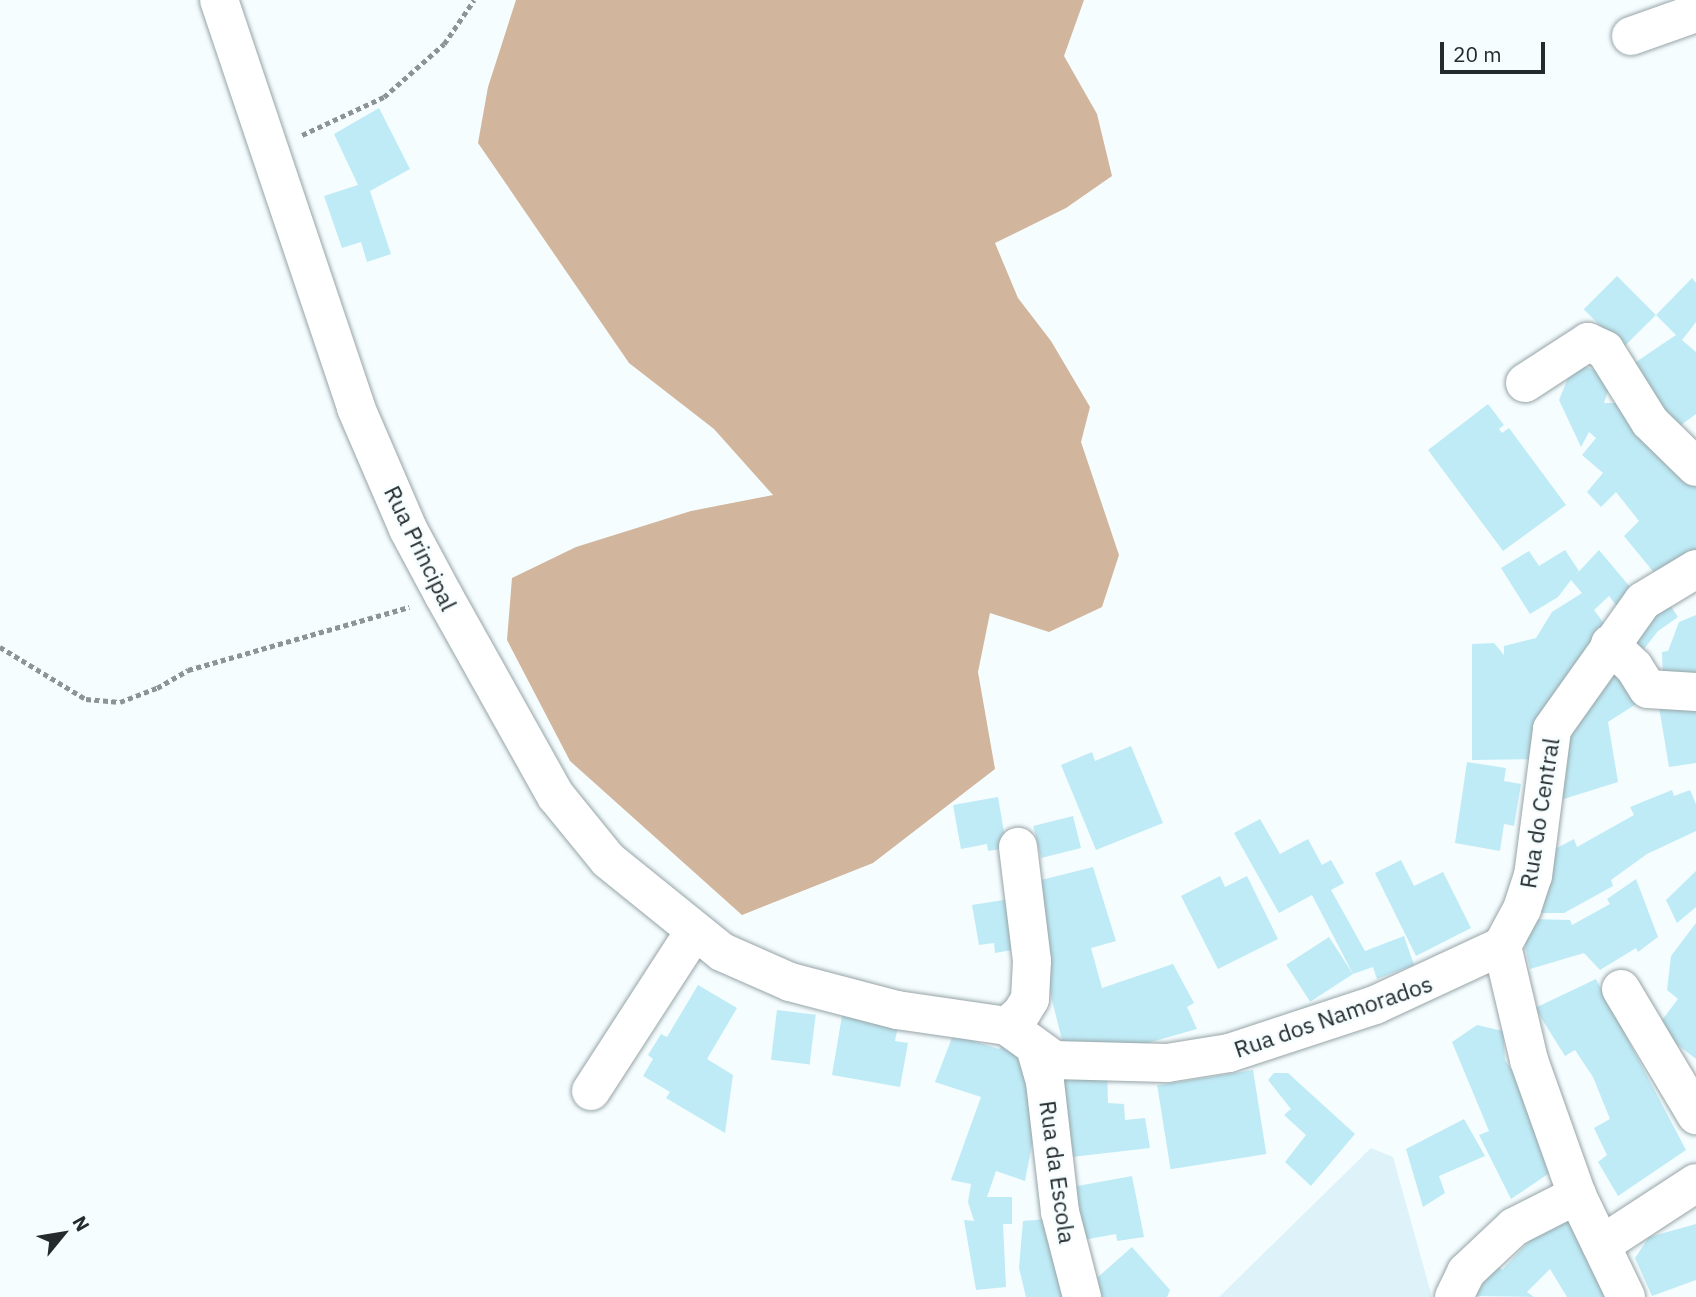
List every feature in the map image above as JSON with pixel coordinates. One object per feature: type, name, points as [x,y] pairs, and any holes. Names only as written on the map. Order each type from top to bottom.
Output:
[{"type":"street","name":"Rua Principal","points":[[219,0],[356,408],[408,529],[556,796],[608,860],[694,932],[722,952],[790,982]]},
{"type":"street","points":[[1631,36],[1696,13]]},
{"type":"street","points":[[1525,383],[1588,342],[1605,350],[1650,422],[1696,467]]},
{"type":"street","name":"Rua do Central","points":[[1502,946],[1522,909],[1533,876],[1552,729],[1643,601],[1694,574]]},
{"type":"street","points":[[1610,644],[1634,667],[1648,690],[1696,692]]},
{"type":"street","points":[[1018,847],[1032,961],[1030,999],[1021,1014],[1021,1036]]},
{"type":"street","points":[[591,1091],[694,932]]},
{"type":"street","points":[[1502,946],[1529,1060],[1577,1195],[1626,1297]]},
{"type":"street","name":"Rua dos Namorados","points":[[790,982],[897,1010],[1021,1036],[1054,1060],[1167,1063],[1229,1053],[1376,1005],[1502,946]]},
{"type":"street","points":[[1620,989],[1696,1115]]},
{"type":"street","name":"Rua da Escola","points":[[1021,1036],[1045,1082],[1060,1212],[1082,1297]]},
{"type":"street","points":[[1601,1245],[1696,1183]]},
{"type":"street","points":[[1454,1297],[1466,1272],[1514,1227],[1577,1195]]},
{"type":"path","points":[[267,149],[384,97],[444,44],[474,0]]},
{"type":"path","points":[[0,648],[86,699],[120,702],[158,688],[188,670],[444,596]]},
{"type":"shaded area","points":[[516,0],[1084,0],[1064,56],[1097,114],[1112,176],[1066,208],[995,243],[1018,298],[1051,341],[1090,407],[1081,442],[1119,555],[1102,607],[1049,632],[990,613],[978,672],[995,769],[873,863],[742,915],[570,761],[507,640],[512,578],[576,547],[691,511],[773,495],[714,429],[629,363],[478,143],[488,87]]},
{"type":"shaded area","points":[[1371,1148],[1393,1157],[1432,1297],[1219,1297]]},
{"type":"building","points":[[379,108],[410,169],[370,191],[391,254],[367,262],[361,242],[342,248],[324,196],[358,185],[334,134]]},
{"type":"building","points":[[1617,276],[1656,315],[1623,348],[1584,309]]},
{"type":"building","points":[[1692,278],[1696,283],[1696,322],[1682,340],[1696,352],[1696,414],[1669,434],[1624,370],[1676,335],[1656,315]]},
{"type":"building","points":[[1574,363],[1613,376],[1604,403],[1620,403],[1696,487],[1696,556],[1689,550],[1660,580],[1624,536],[1639,521],[1616,492],[1601,507],[1587,492],[1603,473],[1582,455],[1596,438],[1589,432],[1581,447],[1559,400]]},
{"type":"building","points":[[1488,404],[1504,425],[1499,429],[1502,433],[1509,428],[1566,505],[1503,551],[1428,450]]},
{"type":"building","points":[[1565,550],[1579,571],[1558,597],[1530,614],[1501,568],[1529,551],[1539,566]]},
{"type":"building","points":[[1599,550],[1636,594],[1619,609],[1609,596],[1594,610],[1606,626],[1539,759],[1472,760],[1472,644],[1494,643],[1504,655],[1504,646],[1536,638],[1552,612],[1582,593],[1571,580]]},
{"type":"building","points":[[1664,596],[1678,617],[1658,631],[1636,659],[1615,644]]},
{"type":"building","points":[[1696,615],[1696,683],[1663,682],[1662,652],[1668,651],[1679,622]]},
{"type":"building","points":[[1615,658],[1641,701],[1608,722],[1618,782],[1554,802],[1556,729]]},
{"type":"building","points":[[1696,695],[1696,763],[1669,767],[1658,701]]},
{"type":"building","points":[[1131,746],[1163,823],[1096,850],[1061,765],[1092,752],[1095,761]]},
{"type":"building","points":[[1467,762],[1506,768],[1504,781],[1521,784],[1514,826],[1504,824],[1500,851],[1455,843]]},
{"type":"building","points":[[1672,790],[1674,796],[1690,790],[1696,804],[1696,831],[1647,854],[1611,880],[1613,886],[1564,913],[1539,913],[1555,849],[1574,839],[1577,847],[1634,815],[1630,807]]},
{"type":"building","points":[[998,797],[1005,838],[999,841],[1001,849],[988,851],[987,844],[961,849],[953,805]]},
{"type":"building","points":[[1073,816],[1081,848],[1041,858],[1033,826]]},
{"type":"building","points":[[1260,819],[1280,854],[1308,839],[1322,865],[1331,860],[1344,883],[1331,890],[1365,951],[1404,936],[1414,965],[1377,979],[1373,967],[1353,974],[1312,895],[1279,913],[1234,833]]},
{"type":"building","points":[[1401,860],[1414,886],[1443,872],[1471,928],[1416,956],[1375,873]]},
{"type":"building","points":[[1093,867],[1116,941],[1091,948],[1102,988],[1173,964],[1194,1003],[1187,1007],[1197,1029],[1119,1051],[1065,1052],[1047,980],[1033,882]]},
{"type":"building","points":[[1696,871],[1696,907],[1677,923],[1666,900]]},
{"type":"building","points":[[1220,876],[1225,887],[1247,876],[1278,939],[1218,969],[1181,896]]},
{"type":"building","points":[[1636,879],[1658,937],[1638,952],[1636,948],[1600,970],[1584,953],[1530,969],[1525,947],[1531,919],[1570,920],[1572,925],[1610,904],[1607,899]]},
{"type":"building","points":[[1016,898],[1024,948],[995,953],[994,943],[979,945],[972,905]]},
{"type":"building","points":[[1696,923],[1696,1059],[1656,1028],[1678,999],[1667,990],[1671,956]]},
{"type":"building","points":[[1329,937],[1353,974],[1310,1002],[1286,965]]},
{"type":"building","points":[[1596,979],[1686,1150],[1618,1196],[1598,1162],[1607,1155],[1594,1128],[1610,1119],[1593,1077],[1575,1050],[1565,1056],[1535,1008]]},
{"type":"building","points":[[698,985],[737,1008],[707,1059],[733,1075],[725,1133],[666,1098],[670,1092],[643,1076],[653,1059],[648,1055],[661,1034],[667,1037]]},
{"type":"building","points":[[777,1010],[816,1015],[810,1064],[771,1060]]},
{"type":"building","points":[[842,1016],[898,1026],[895,1041],[908,1043],[900,1087],[832,1075]]},
{"type":"building","points":[[1477,1025],[1503,1031],[1505,1060],[1519,1082],[1554,1170],[1511,1199],[1479,1135],[1489,1131],[1452,1042]]},
{"type":"building","points":[[953,1035],[999,1049],[1009,1039],[1027,1058],[1038,1113],[1025,1181],[996,1171],[987,1197],[1012,1197],[1012,1224],[1003,1224],[1006,1287],[976,1290],[964,1220],[974,1221],[968,1202],[971,1184],[951,1180],[981,1097],[935,1082]]},
{"type":"building","points":[[1107,1067],[1108,1103],[1124,1104],[1125,1120],[1145,1118],[1150,1148],[1063,1158],[1058,1085],[1066,1076]]},
{"type":"building","points":[[1253,1070],[1266,1154],[1170,1169],[1157,1085]]},
{"type":"building","points":[[1274,1073],[1288,1073],[1355,1134],[1311,1186],[1285,1162],[1306,1135],[1284,1115],[1291,1109],[1268,1080]]},
{"type":"building","points":[[1464,1119],[1485,1156],[1439,1176],[1445,1193],[1423,1207],[1406,1149]]},
{"type":"building","points":[[1132,1176],[1144,1237],[1117,1241],[1116,1234],[1083,1240],[1072,1187]]},
{"type":"building","points":[[1572,1216],[1611,1297],[1567,1297],[1550,1269],[1527,1292],[1534,1297],[1474,1296],[1497,1265],[1502,1270],[1534,1236]]},
{"type":"building","points":[[1047,1219],[1066,1297],[1026,1297],[1019,1268],[1023,1221]]},
{"type":"building","points":[[1696,1224],[1696,1280],[1652,1296],[1635,1258],[1649,1237]]},
{"type":"building","points":[[1132,1247],[1170,1290],[1167,1297],[1100,1297],[1089,1285]]}]
